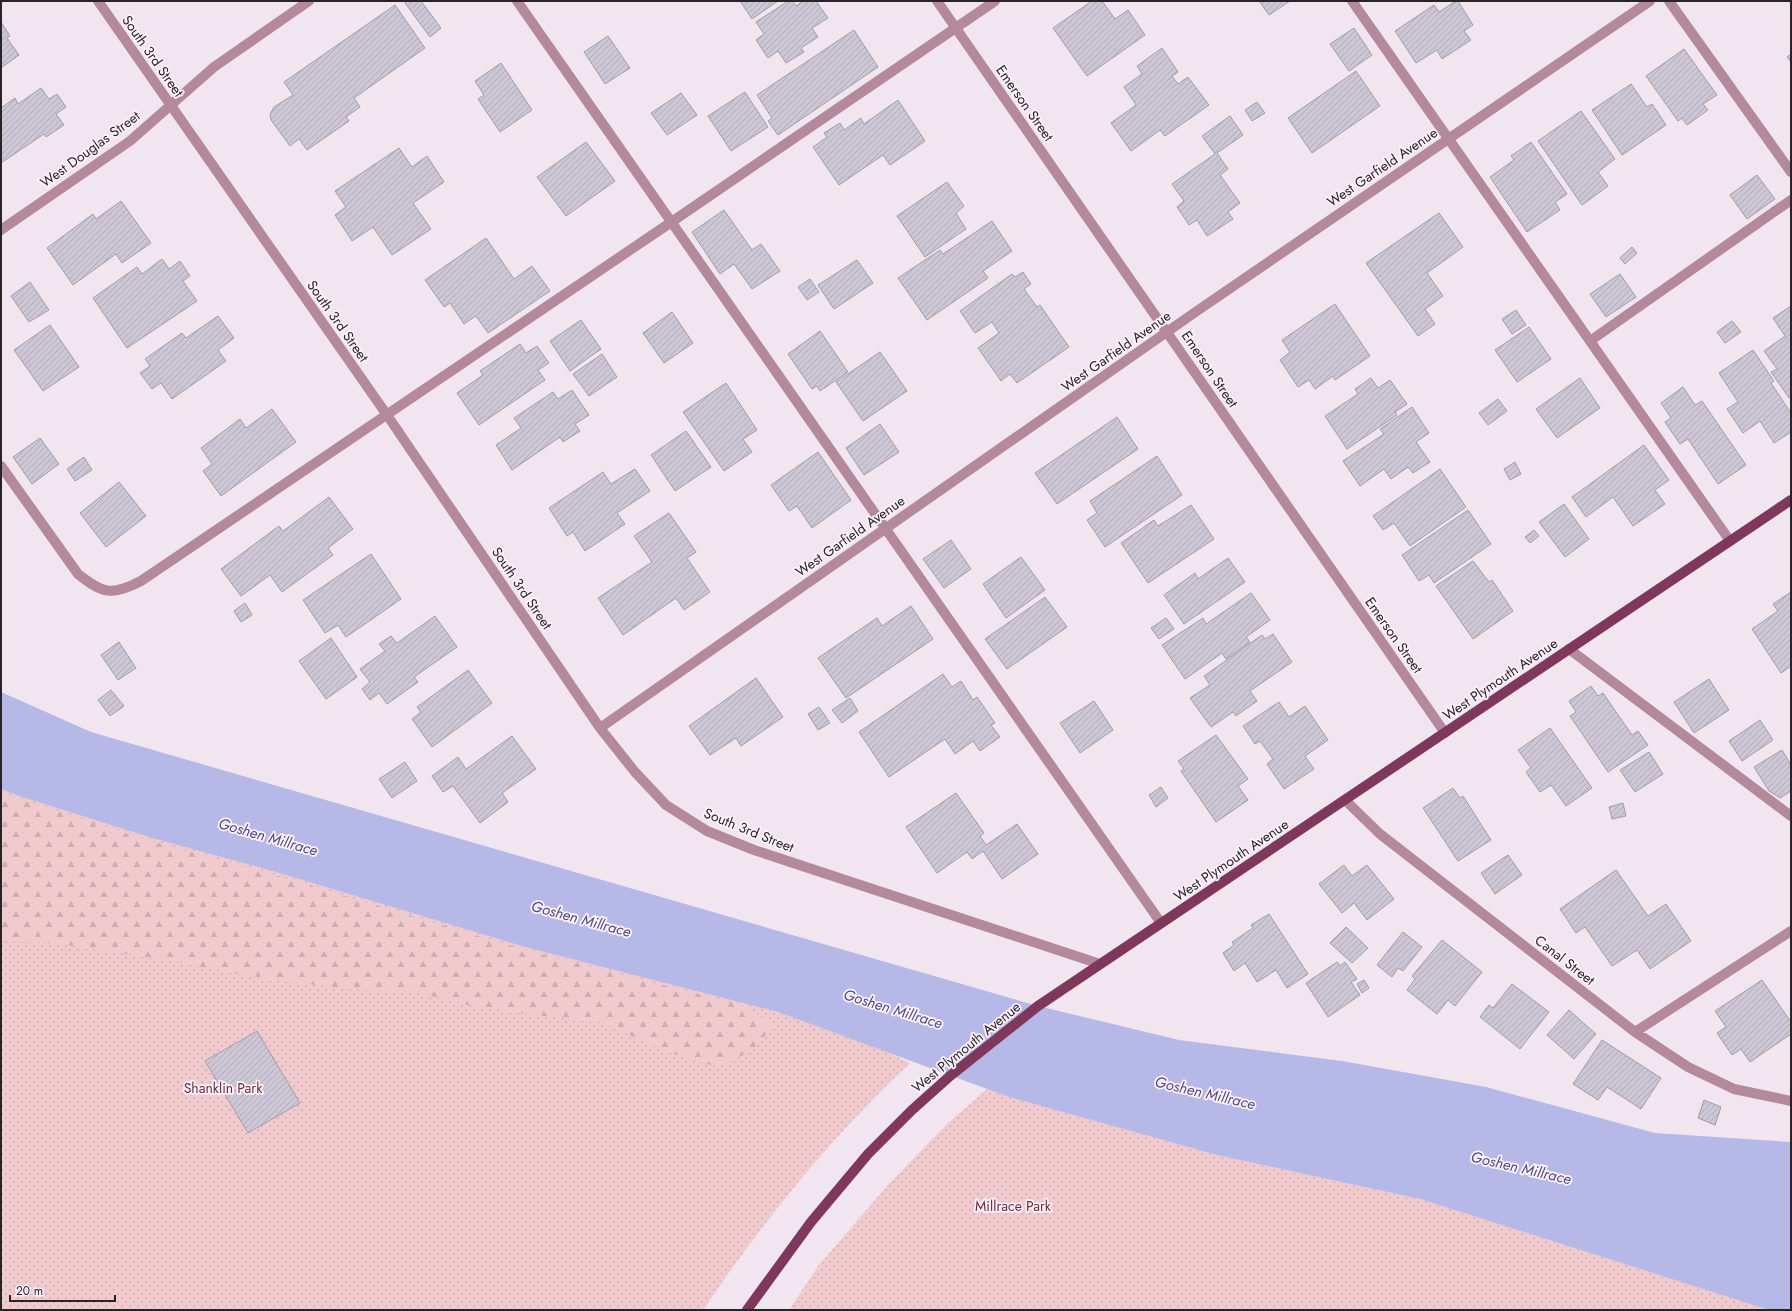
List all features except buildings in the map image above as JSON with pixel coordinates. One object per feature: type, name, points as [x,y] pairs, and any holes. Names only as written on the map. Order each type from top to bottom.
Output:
[{"type":"main road","name":"West Plymouth Avenue","points":[[747,1310],[811,1222],[868,1154],[912,1110],[990,1044],[1057,992],[1791,500]]},
{"type":"street","name":"South 3rd Street","points":[[98,1],[387,416],[600,728],[635,772],[666,805],[707,831],[754,850],[1100,964]]},
{"type":"street","name":"West Douglas Street","points":[[1,230],[130,141],[214,67],[309,1]]},
{"type":"street","points":[[517,1],[670,223],[886,528],[1161,923]]},
{"type":"street","name":"Emerson Street","points":[[937,1],[1445,733]]},
{"type":"street","points":[[1,466],[78,574],[91,584],[107,592],[124,590],[141,582],[387,416],[995,1]]},
{"type":"street","points":[[1352,1],[1730,541]]},
{"type":"street","name":"West Garfield Avenue","points":[[600,728],[1167,332],[1650,1]]},
{"type":"street","points":[[1669,1],[1791,172]]},
{"type":"street","points":[[1590,340],[1791,200]]},
{"type":"street","points":[[1569,650],[1791,816]]},
{"type":"street","name":"Canal Street","points":[[1345,800],[1380,834],[1635,1032],[1688,1067],[1734,1089],[1791,1101]]},
{"type":"street","points":[[1635,1032],[1791,931]]},
{"type":"green space","name":"Shanklin Park","points":[[1,789],[152,838],[276,872],[525,947],[778,1012],[885,1051],[910,1063],[853,1120],[800,1180],[750,1244],[703,1310],[1,1310]]},
{"type":"green space","points":[[1,793],[148,840],[272,874],[522,949],[747,1007],[773,1023],[762,1040],[750,1051],[717,1067],[671,1053],[599,1022],[526,1014],[473,1006],[414,992],[348,989],[258,978],[167,960],[53,943],[1,941]]},
{"type":"green space","name":"Millrace Park","points":[[987,1089],[1009,1097],[1217,1155],[1420,1199],[1769,1310],[789,1310],[819,1265],[888,1185],[945,1126]]},
{"type":"water","name":"Goshen Millrace","points":[[1,692],[91,732],[1038,1006],[1179,1040],[1342,1061],[1486,1087],[1655,1133],[1791,1142],[1791,1310],[1769,1310],[1420,1199],[1217,1155],[1009,1097],[778,1012],[525,947],[276,872],[152,838],[19,796],[1,789]]}]
